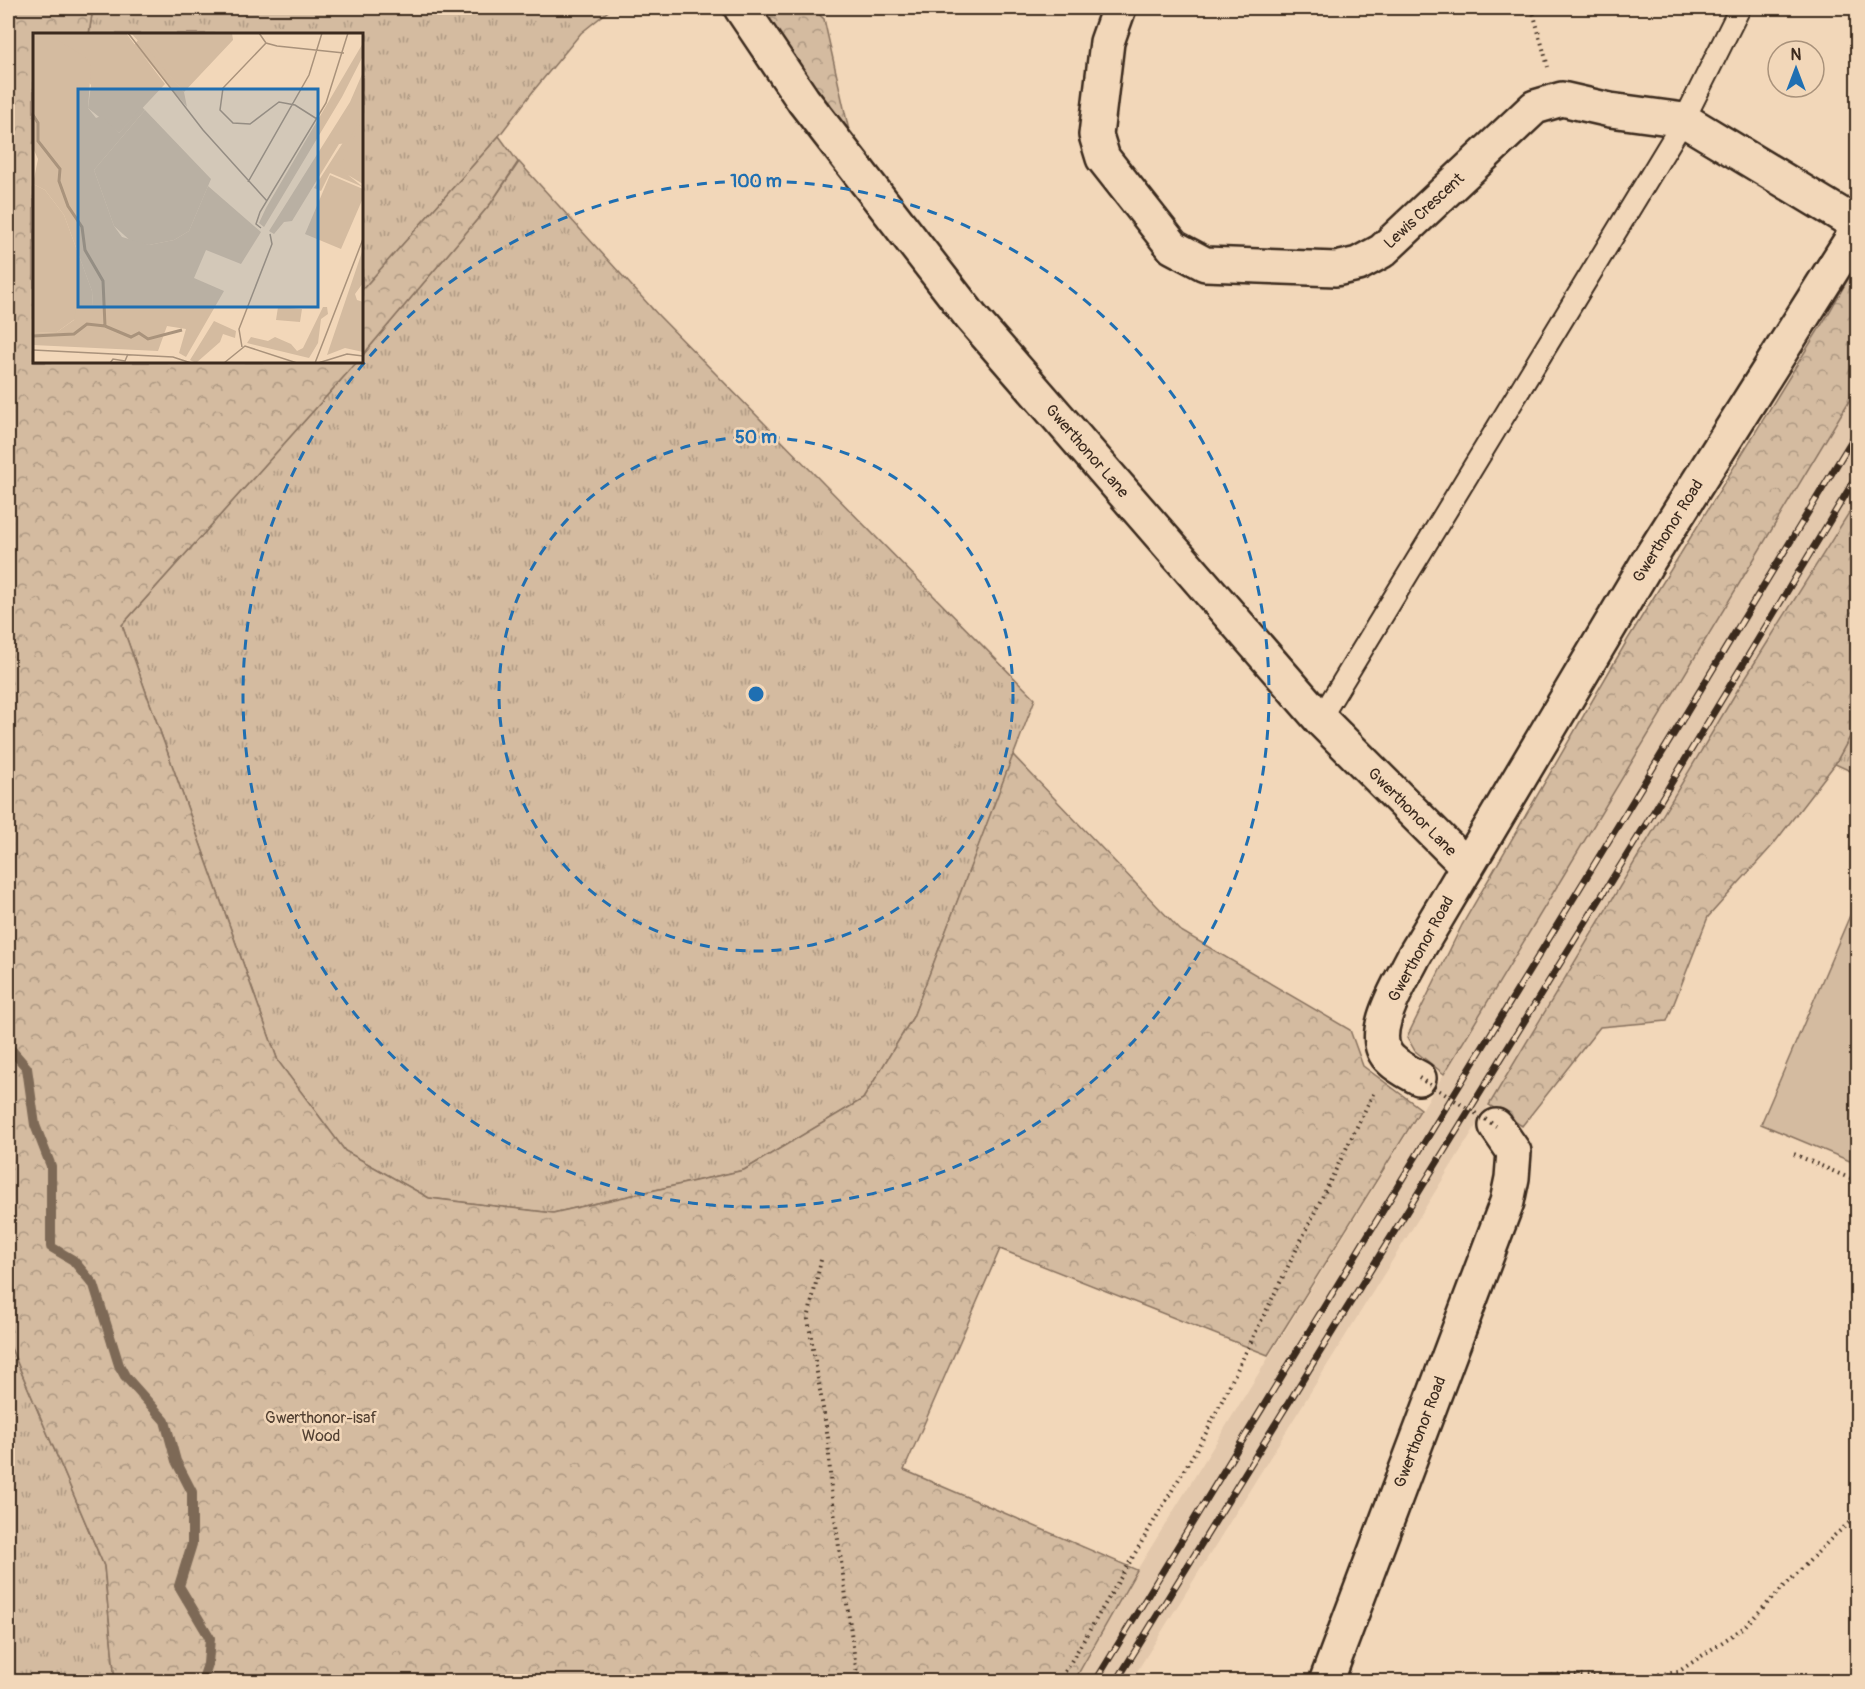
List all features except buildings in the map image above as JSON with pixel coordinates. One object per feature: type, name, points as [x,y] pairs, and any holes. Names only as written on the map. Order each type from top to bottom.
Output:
[{"type":"street","name":"Gwerthonor Lane","points":[[741,8],[803,100],[971,317],[1320,719],[1467,866]]},
{"type":"street","name":"Lewis Crescent","points":[[1119,8],[1107,42],[1096,135],[1103,158],[1173,247],[1205,264],[1336,270],[1358,264],[1382,251],[1535,107],[1562,99]]},
{"type":"street","points":[[1562,99],[1610,110],[1684,120],[1857,227]]},
{"type":"street","name":"Gwerthonor Road","points":[[1390,1060],[1382,1044],[1383,1019],[1414,956],[1649,560],[1857,227]]},
{"type":"street","points":[[1390,1060],[1419,1078]]},
{"type":"street","name":"Gwerthonor Road","points":[[1326,1682],[1507,1202],[1514,1152],[1496,1126]]},
{"type":"lane","points":[[1320,719],[1684,120],[1740,8]]},
{"type":"path","points":[[1532,8],[1546,63],[1562,99]]},
{"type":"path","points":[[1059,1682],[1206,1433],[1390,1060]]},
{"type":"path","points":[[1419,1078],[1496,1126]]},
{"type":"path","points":[[1794,1154],[1857,1182]]},
{"type":"path","points":[[821,1260],[808,1319],[828,1438],[831,1490],[858,1682]]},
{"type":"path","points":[[1541,1682],[1555,1674],[1628,1678],[1678,1672],[1743,1628],[1857,1515]]},
{"type":"shaded area","points":[[1857,388],[1857,500],[1737,691],[1489,1105],[1131,1681],[1074,1682],[1137,1570],[1444,1074]]},
{"type":"green space","name":"Gwerthonor-isaf Wood","points":[[8,8],[93,8],[89,33],[33,33],[33,363],[356,363],[122,625],[278,1061],[345,1151],[429,1198],[553,1213],[744,1170],[863,1099],[913,1017],[1013,755],[1181,931],[1350,1030],[1363,1066],[1421,1109],[1268,1355],[1000,1249],[904,1470],[1137,1570],[1074,1681],[115,1681],[104,1566],[8,1341]]},
{"type":"green space","points":[[93,8],[612,8],[581,33],[499,136],[363,289],[363,33],[89,33]]},
{"type":"green space","points":[[759,8],[812,8],[824,19],[850,135]]},
{"type":"green space","points":[[499,136],[518,162],[491,203],[363,355],[363,289]]},
{"type":"green space","points":[[519,162],[659,316],[1035,699],[913,1017],[863,1099],[744,1170],[553,1213],[429,1198],[345,1151],[278,1061],[122,625],[356,363],[363,363],[363,355],[491,203]]},
{"type":"green space","points":[[1857,263],[1857,388],[1444,1074],[1415,1051],[1407,1037],[1462,925],[1628,639],[1830,311]]},
{"type":"green space","points":[[1857,500],[1857,724],[1835,764],[1772,846],[1708,917],[1667,1021],[1600,1027],[1522,1126],[1489,1105],[1737,691]]},
{"type":"green space","points":[[1857,724],[1857,774],[1835,764]]},
{"type":"green space","points":[[1857,899],[1858,1164],[1761,1124]]},
{"type":"green space","points":[[8,1341],[104,1566],[115,1681],[8,1681]]},
{"type":"waterway","points":[[8,1046],[27,1068],[35,1125],[51,1166],[51,1247],[73,1260],[94,1285],[119,1365],[125,1376],[165,1421],[176,1461],[192,1492],[192,1544],[179,1586],[210,1638],[208,1664],[202,1682]]},
{"type":"railway","points":[[1095,1682],[1858,430]]},
{"type":"railway","points":[[1116,1682],[1656,808],[1858,474]]}]
